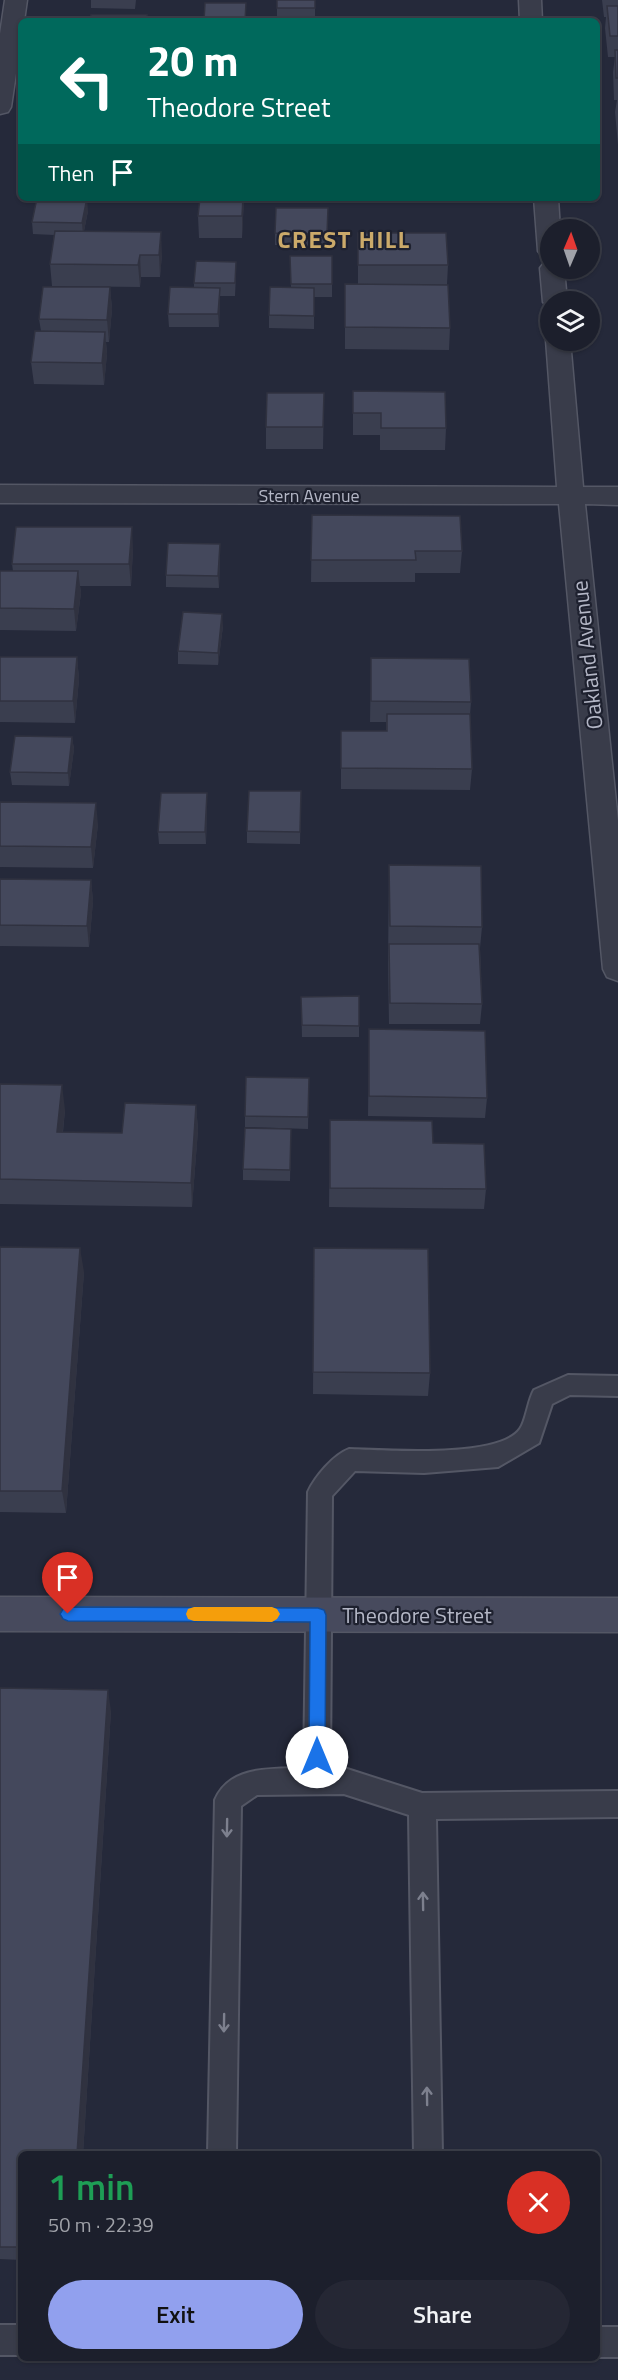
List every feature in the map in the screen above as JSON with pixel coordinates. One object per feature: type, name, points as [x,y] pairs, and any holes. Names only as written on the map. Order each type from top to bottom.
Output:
[{"type":"main road","name":"Theodore Street","points":[[0,1614],[618,1615]]},
{"type":"street","points":[[0,107],[16,0]]},
{"type":"street","points":[[530,0],[531,18]]},
{"type":"street","points":[[546,201],[548,219]]},
{"type":"street","name":"Oakland Avenue","points":[[559,351],[618,969]]},
{"type":"street","name":"Stern Avenue","points":[[0,494],[618,496]]},
{"type":"lane","points":[[317,1780],[320,1492],[349,1460],[424,1462],[498,1456],[530,1436],[542,1397],[568,1385],[618,1386]]},
{"type":"lane","points":[[222,2151],[228,1800],[253,1782],[317,1780],[344,1781],[422,1806],[618,1804]]},
{"type":"lane","points":[[422,1806],[428,2151]]},
{"type":"lane","points":[[0,2340],[18,2340]]},
{"type":"lane","points":[[600,2342],[618,2342]]},
{"type":"building","points":[[277,0],[315,0],[315,8],[277,8]]},
{"type":"building","points":[[205,3],[246,3],[245,18],[204,18]]},
{"type":"building","points":[[607,6],[618,6],[618,36],[610,36]]},
{"type":"building","points":[[91,15],[147,15],[147,18],[90,18]]},
{"type":"building","points":[[615,50],[618,50],[618,78],[616,78]]},
{"type":"building","points":[[36,201],[86,201],[82,223],[32,222]]},
{"type":"building","points":[[200,201],[243,201],[242,216],[198,216]]},
{"type":"building","points":[[276,208],[328,208],[327,234],[275,233]]},
{"type":"building","points":[[55,231],[161,232],[159,255],[140,255],[138,265],[50,264]]},
{"type":"building","points":[[358,233],[446,233],[448,265],[358,265]]},
{"type":"building","points":[[290,256],[332,256],[332,284],[291,284]]},
{"type":"building","points":[[196,261],[236,262],[235,283],[194,283]]},
{"type":"building","points":[[345,284],[448,285],[450,328],[345,327]]},
{"type":"building","points":[[43,287],[110,287],[107,320],[39,319]]},
{"type":"building","points":[[170,287],[220,288],[218,314],[168,314]]},
{"type":"building","points":[[270,287],[314,288],[314,316],[269,315]]},
{"type":"building","points":[[35,331],[105,332],[102,363],[31,362]]},
{"type":"building","points":[[353,391],[445,392],[446,428],[381,428],[381,413],[353,413]]},
{"type":"building","points":[[267,393],[324,393],[323,427],[266,427]]},
{"type":"building","points":[[312,515],[460,516],[462,551],[415,551],[416,560],[311,560]]},
{"type":"building","points":[[16,527],[132,527],[129,564],[12,564]]},
{"type":"building","points":[[168,543],[220,544],[218,576],[166,575]]},
{"type":"building","points":[[0,571],[78,571],[74,609],[0,608]]},
{"type":"building","points":[[183,612],[222,614],[218,653],[178,651]]},
{"type":"building","points":[[0,657],[77,657],[73,701],[0,701]]},
{"type":"building","points":[[371,658],[469,659],[471,702],[371,701]]},
{"type":"building","points":[[387,714],[470,714],[472,769],[341,768],[341,731],[387,731]]},
{"type":"building","points":[[15,736],[72,737],[68,773],[10,772]]},
{"type":"building","points":[[249,791],[301,791],[300,832],[247,831]]},
{"type":"building","points":[[161,793],[207,793],[205,832],[158,832]]},
{"type":"building","points":[[0,802],[96,803],[91,847],[0,846]]},
{"type":"building","points":[[389,865],[481,866],[482,927],[390,926]]},
{"type":"building","points":[[0,879],[91,880],[87,926],[0,925]]},
{"type":"building","points":[[389,944],[479,944],[482,1004],[390,1003]]},
{"type":"building","points":[[359,996],[359,1026],[302,1025],[301,997]]},
{"type":"building","points":[[369,1029],[485,1031],[487,1098],[369,1096]]},
{"type":"building","points":[[246,1077],[309,1078],[308,1117],[245,1116]]},
{"type":"building","points":[[0,1084],[62,1085],[57,1132],[122,1133],[125,1103],[196,1105],[191,1183],[0,1179]]},
{"type":"building","points":[[330,1120],[432,1121],[433,1143],[484,1144],[486,1189],[330,1188]]},
{"type":"building","points":[[245,1128],[291,1129],[290,1170],[243,1169]]},
{"type":"building","points":[[0,1247],[80,1248],[62,1491],[0,1491]]},
{"type":"building","points":[[314,1248],[428,1249],[430,1373],[313,1372]]},
{"type":"building","points":[[0,1688],[108,1690],[77,2151],[18,2151],[18,2247],[0,2247]]},
{"type":"slow traffic","points":[[194,1614],[272,1614]]},
{"type":"district","name":"CREST HILL","points":[[344,239]]},
{"type":"route","points":[[68,1614],[318,1615],[317,1757]]}]
